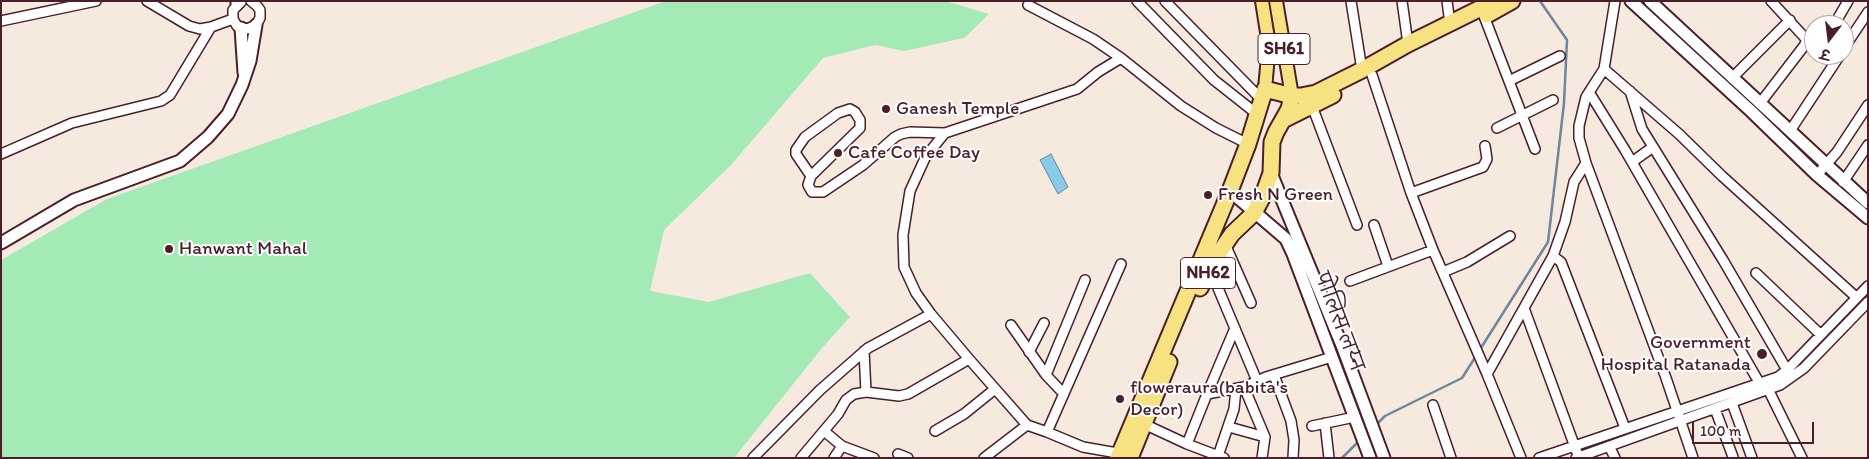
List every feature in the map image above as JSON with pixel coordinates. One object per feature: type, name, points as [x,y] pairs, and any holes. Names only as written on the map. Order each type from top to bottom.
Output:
[{"type":"highway","points":[[1285,119],[1312,106],[1367,73],[1408,44],[1495,1]]},
{"type":"highway","points":[[1261,101],[1309,95],[1367,73],[1512,1]]},
{"type":"highway","name":"NH62","points":[[1125,456],[1144,424],[1186,321],[1210,269],[1232,234],[1254,213],[1262,198],[1271,173],[1272,142],[1285,119],[1292,96]]},
{"type":"highway","name":"NH62","points":[[1125,456],[1230,191],[1248,144],[1261,101]]},
{"type":"main road","name":"SH61","points":[[1261,101],[1269,45],[1262,1]]},
{"type":"main road","name":"SH61","points":[[1276,1],[1292,96]]},
{"type":"street","points":[[1,21],[96,1]]},
{"type":"street","points":[[147,1],[189,26],[200,28],[212,27],[232,19]]},
{"type":"street","points":[[1,243],[74,200],[180,161],[208,137],[228,114],[250,62],[256,25],[260,13],[257,6],[250,1]]},
{"type":"street","points":[[1137,1],[1214,80],[1261,101]]},
{"type":"street","points":[[1165,1],[1261,101]]},
{"type":"street","points":[[1351,1],[1367,73],[1411,193],[1433,250],[1486,370],[1521,458]]},
{"type":"street","points":[[1402,1],[1408,44]]},
{"type":"street","points":[[1447,1],[1450,24]]},
{"type":"street","points":[[1615,1],[1603,71],[1591,89],[1579,126],[1580,138],[1586,163],[1663,369],[1693,458]]},
{"type":"street","points":[[1631,1],[1752,112],[1817,175],[1868,218]]},
{"type":"street","points":[[1650,1],[1732,78],[1761,102],[1843,182],[1868,203]]},
{"type":"street","points":[[1761,102],[1806,44],[1806,37],[1771,1]]},
{"type":"street","points":[[1840,15],[1848,1]]},
{"type":"street","points":[[232,19],[233,10],[238,2]]},
{"type":"street","points":[[1028,5],[1094,39],[1181,106],[1216,128],[1248,144]]},
{"type":"street","points":[[1854,33],[1868,12]]},
{"type":"street","points":[[1484,16],[1535,149]]},
{"type":"street","points":[[232,19],[241,28],[248,29],[256,25]]},
{"type":"street","points":[[1732,78],[1790,20]]},
{"type":"street","points":[[1,154],[72,123],[161,101],[170,95],[212,27]]},
{"type":"street","points":[[241,28],[244,77]]},
{"type":"street","points":[[1509,81],[1560,56]]},
{"type":"street","points":[[811,176],[796,154],[796,150],[805,137],[838,113],[850,109],[860,120],[860,128],[811,176],[808,185],[809,190],[812,192],[823,192],[863,165],[901,134],[910,132],[946,133],[1077,89],[1098,72],[1121,58]]},
{"type":"street","points":[[1790,131],[1833,65]]},
{"type":"street","points":[[1603,71],[1630,91],[1856,297]]},
{"type":"street","points":[[1591,89],[1765,386],[1802,458]]},
{"type":"street","points":[[1630,91],[1651,149],[1723,260],[1787,370]]},
{"type":"street","points":[[1497,128],[1553,100]]},
{"type":"street","points":[[1817,175],[1844,143],[1868,105]]},
{"type":"street","points":[[1312,106],[1357,225]]},
{"type":"street","points":[[946,133],[926,156],[910,191],[903,235],[904,267],[916,293],[994,390],[1027,425],[1083,447],[1125,456]]},
{"type":"street","points":[[1843,182],[1868,145]]},
{"type":"street","points":[[1411,193],[1483,167],[1487,159],[1485,146]]},
{"type":"street","points":[[1634,161],[1651,149]]},
{"type":"street","points":[[1486,370],[1553,256],[1565,222],[1574,182],[1586,163]]},
{"type":"street","points":[[1271,173],[1382,452]]},
{"type":"street","name":"पोलिस लय्न","points":[[1230,191],[1254,213],[1272,225],[1286,239],[1369,455]]},
{"type":"street","points":[[1374,225],[1388,266]]},
{"type":"street","points":[[1443,272],[1467,262],[1510,236]]},
{"type":"street","points":[[1226,244],[1251,302]]},
{"type":"street","points":[[1350,281],[1433,250]]},
{"type":"street","points":[[1553,256],[1561,262],[1625,428]]},
{"type":"street","points":[[1047,432],[1121,264]]},
{"type":"street","points":[[1210,269],[1257,381]]},
{"type":"street","points":[[1756,273],[1821,334]]},
{"type":"street","points":[[1046,375],[1085,280]]},
{"type":"street","points":[[1524,308],[1578,457],[1715,410],[1765,386],[1787,370],[1868,286]]},
{"type":"street","points":[[1539,458],[1677,411],[1790,380],[1868,302]]},
{"type":"street","points":[[754,458],[820,390],[864,351],[931,314]]},
{"type":"street","points":[[1029,352],[1044,323]]},
{"type":"street","points":[[1011,325],[1046,375],[1063,393]]},
{"type":"street","points":[[1187,444],[1235,328]]},
{"type":"street","points":[[864,351],[866,392]]},
{"type":"street","points":[[1207,394],[1240,388],[1274,374],[1332,357]]},
{"type":"street","points":[[801,458],[824,431],[846,400],[854,394],[866,392],[899,396],[908,394],[969,360]]},
{"type":"street","points":[[1274,374],[1291,421],[1294,458]]},
{"type":"street","points":[[1144,424],[1221,457],[1240,388]]},
{"type":"street","points":[[1240,388],[1265,437],[1262,458]]},
{"type":"street","points":[[935,430],[964,414],[994,390]]},
{"type":"street","points":[[1732,403],[1752,458]]},
{"type":"street","points":[[1433,405],[1451,458]]},
{"type":"street","points":[[1715,410],[1733,457]]},
{"type":"street","points":[[1312,426],[1356,419]]},
{"type":"street","points":[[1325,423],[1329,458]]},
{"type":"street","points":[[984,458],[1027,425]]},
{"type":"street","points":[[1229,427],[1265,437]]},
{"type":"street","points":[[824,431],[842,446],[874,458]]},
{"type":"street","points":[[834,458],[842,446]]},
{"type":"street","points":[[1609,446],[1615,458]]},
{"type":"street","points":[[898,454],[908,458]]},
{"type":"green space","points":[[666,1],[945,1],[989,14],[964,38],[904,51],[875,45],[823,58],[731,165],[664,230],[650,291],[709,302],[810,273],[850,317],[822,348],[734,458],[1,458],[1,260],[107,199]]},
{"type":"water","points":[[1051,154],[1068,187],[1058,194],[1040,160]]},
{"type":"waterway","points":[[1479,351],[1548,242],[1564,103],[1567,40],[1540,1]]},
{"type":"waterway","points":[[1375,426],[1385,416],[1462,378],[1476,356]]},
{"type":"waterway","points":[[1342,458],[1360,440]]},
{"type":"place","name":"Ganesh Temple","points":[[886,109]]},
{"type":"place","name":"Cafe Coffee Day","points":[[838,153]]},
{"type":"place","name":"Fresh N Green","points":[[1208,195]]},
{"type":"place","name":"Hanwant Mahal","points":[[169,249]]},
{"type":"place","name":"Government Hospital Ratanada","points":[[1762,354]]},
{"type":"place","name":"floweraura(babita's Decor)","points":[[1120,399]]}]
